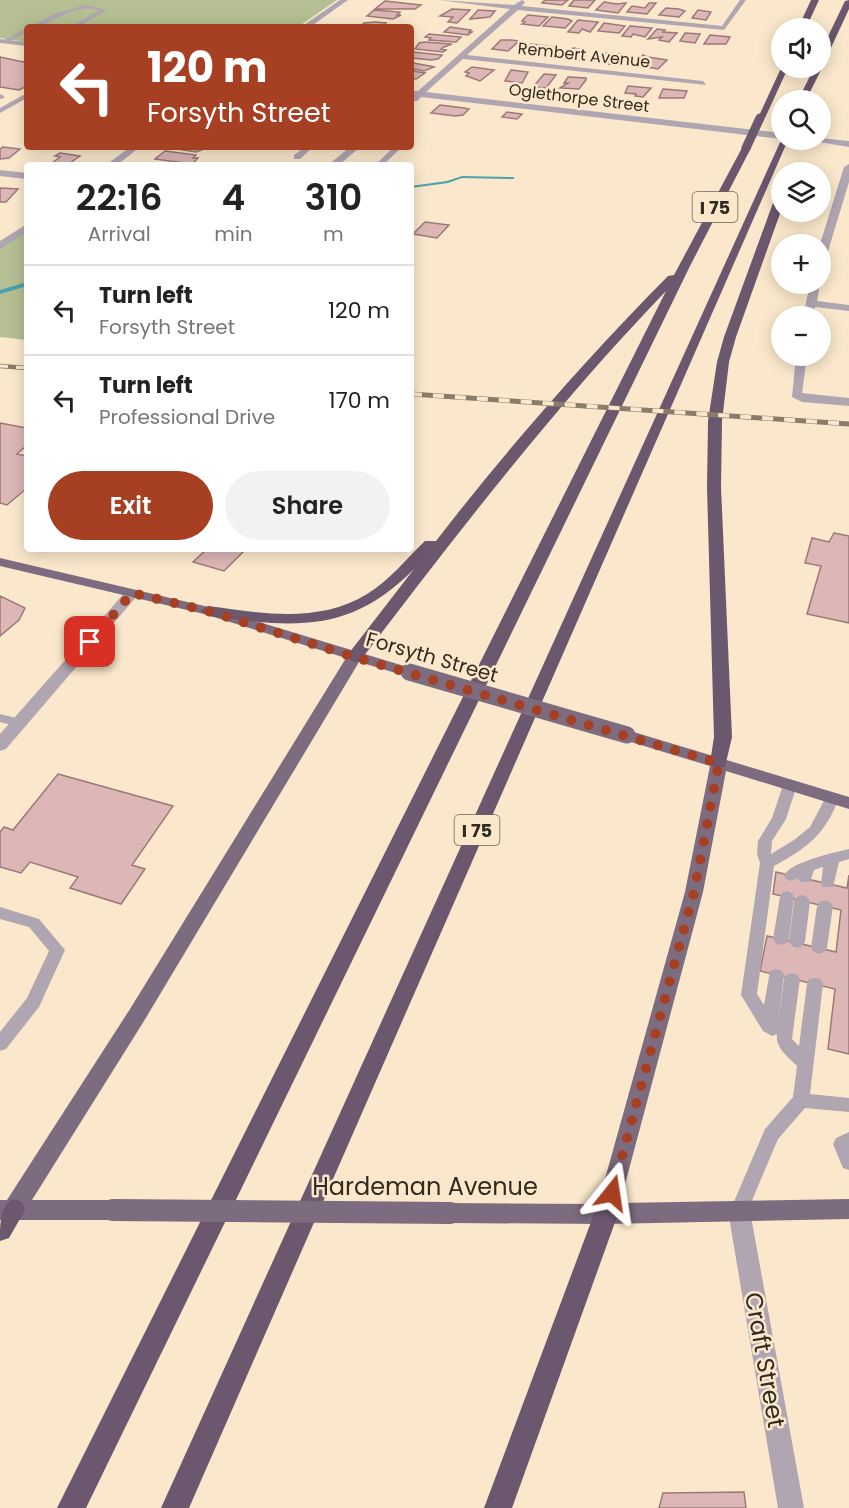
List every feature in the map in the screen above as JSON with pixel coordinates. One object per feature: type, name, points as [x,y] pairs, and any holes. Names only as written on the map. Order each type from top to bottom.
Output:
[{"type":"highway","points":[[807,18],[815,0]]},
{"type":"highway","points":[[831,39],[849,1]]},
{"type":"highway","name":"I 75","points":[[72,1508],[684,266],[746,148],[779,78]]},
{"type":"highway","name":"I 75","points":[[175,1508],[778,154]]},
{"type":"highway","points":[[719,763],[723,737],[714,487],[716,421],[723,362],[771,222]]},
{"type":"highway","points":[[354,657],[472,504],[633,318],[684,266]]},
{"type":"highway","points":[[208,611],[304,619],[339,614],[357,607],[385,587],[472,504]]},
{"type":"highway","points":[[498,1508],[606,1214]]},
{"type":"main road","name":"Forsyth Street","points":[[0,562],[208,611],[354,657],[627,735],[849,803]]},
{"type":"main road","points":[[4,1217],[149,995],[354,657]]},
{"type":"main road","points":[[606,1214],[694,892],[719,763]]},
{"type":"main road","name":"Hardeman Avenue","points":[[4,1217],[113,1210],[606,1214],[849,1209]]},
{"type":"street","points":[[309,24],[345,0]]},
{"type":"street","points":[[442,0],[724,28],[743,0]]},
{"type":"street","points":[[415,94],[461,57],[524,0]]},
{"type":"street","points":[[2,41],[24,44]]},
{"type":"street","name":"Rembert Avenue","points":[[461,57],[703,83]]},
{"type":"street","name":"Oglethorpe Street","points":[[415,94],[744,132],[778,154]]},
{"type":"street","points":[[831,142],[849,144]]},
{"type":"street","points":[[115,162],[132,150]]},
{"type":"street","points":[[337,162],[352,150]]},
{"type":"street","points":[[828,234],[849,168]]},
{"type":"street","points":[[0,173],[24,176]]},
{"type":"street","points":[[0,246],[24,229]]},
{"type":"street","points":[[810,306],[813,294]]},
{"type":"street","points":[[811,303],[849,308]]},
{"type":"street","points":[[800,366],[796,394],[802,398],[849,402]]},
{"type":"street","points":[[0,745],[132,593]]},
{"type":"street","name":"Craft Street","points":[[739,1211],[791,1508]]},
{"type":"lane","points":[[38,24],[76,6],[93,6],[104,10],[79,24]]},
{"type":"lane","points":[[2,41],[24,31]]},
{"type":"lane","points":[[1,97],[19,100]]},
{"type":"lane","points":[[0,111],[24,97]]},
{"type":"lane","points":[[297,157],[305,150]]},
{"type":"lane","points":[[382,162],[395,150]]},
{"type":"lane","points":[[0,718],[19,723]]},
{"type":"lane","points":[[790,785],[782,814],[767,833],[763,852],[767,863],[749,995],[769,1026],[805,1064]]},
{"type":"lane","points":[[767,863],[811,835],[824,821],[832,798]]},
{"type":"lane","points":[[801,874],[832,859],[849,854]]},
{"type":"lane","points":[[828,883],[832,859]]},
{"type":"lane","points":[[787,897],[789,941],[802,901]]},
{"type":"lane","points":[[819,948],[825,906]]},
{"type":"lane","points":[[0,913],[34,923],[57,950],[33,1002],[0,1044]]},
{"type":"lane","points":[[769,1026],[784,977],[784,1041]]},
{"type":"lane","points":[[739,1211],[771,1134],[801,1100],[815,984]]},
{"type":"lane","points":[[801,1100],[849,1105]]},
{"type":"lane","points":[[849,1140],[842,1144],[849,1162]]},
{"type":"green space","points":[[0,0],[337,0],[302,24],[24,24],[24,42],[0,38]]},
{"type":"green space","points":[[24,229],[24,340],[0,337],[0,248]]},
{"type":"building","points":[[545,0],[568,0],[562,5],[542,3]]},
{"type":"building","points":[[574,0],[595,0],[588,8],[569,6]]},
{"type":"building","points":[[385,1],[421,5],[415,9],[375,9]]},
{"type":"building","points":[[604,2],[626,3],[618,13],[596,10]]},
{"type":"building","points":[[649,3],[656,3],[647,14],[627,12],[632,6],[645,8]]},
{"type":"building","points":[[666,8],[685,11],[679,17],[659,15]]},
{"type":"building","points":[[452,9],[470,10],[457,23],[448,22],[453,17],[440,16]]},
{"type":"building","points":[[374,10],[400,12],[397,15],[401,15],[393,19],[367,16]]},
{"type":"building","points":[[478,10],[495,11],[490,17],[470,19]]},
{"type":"building","points":[[698,10],[711,12],[706,20],[692,18]]},
{"type":"building","points":[[528,15],[548,17],[539,26],[522,24]]},
{"type":"building","points":[[552,17],[572,21],[565,28],[543,26]]},
{"type":"building","points":[[578,20],[598,22],[590,32],[582,29],[579,33],[568,32]]},
{"type":"building","points":[[375,22],[386,23],[363,24]]},
{"type":"building","points":[[604,23],[625,26],[619,33],[598,31]]},
{"type":"building","points":[[630,26],[652,28],[645,37],[633,34],[631,37],[622,36]]},
{"type":"building","points":[[450,27],[472,32],[468,35],[444,32]]},
{"type":"building","points":[[657,29],[677,33],[669,42],[659,40],[662,37],[648,39]]},
{"type":"building","points":[[685,33],[700,34],[695,43],[680,41]]},
{"type":"building","points":[[429,34],[461,37],[456,42],[429,40],[431,38],[425,37]]},
{"type":"building","points":[[710,35],[730,37],[726,44],[704,44]]},
{"type":"building","points":[[501,40],[519,41],[508,51],[492,49]]},
{"type":"building","points":[[419,43],[452,44],[441,49],[446,50],[443,52],[415,49]]},
{"type":"building","points":[[531,44],[555,47],[544,57],[524,54],[533,47],[528,46]]},
{"type":"building","points":[[574,48],[587,51],[580,60],[557,58],[563,51]]},
{"type":"building","points":[[414,52],[442,55],[438,59],[414,58]]},
{"type":"building","points":[[606,53],[627,55],[621,65],[609,64],[610,62],[600,61]]},
{"type":"building","points":[[643,55],[667,60],[658,69],[634,65]]},
{"type":"building","points":[[0,57],[24,62],[24,88],[19,90],[0,87]]},
{"type":"building","points":[[414,63],[434,67],[424,71],[415,69]]},
{"type":"building","points":[[472,67],[494,70],[480,81],[466,76],[469,73],[465,72]]},
{"type":"building","points":[[511,70],[528,72],[522,83],[505,81]]},
{"type":"building","points":[[414,71],[425,73],[414,79]]},
{"type":"building","points":[[544,74],[556,75],[546,88],[533,87]]},
{"type":"building","points":[[568,77],[586,78],[586,80],[579,89],[560,88],[568,83],[564,83]]},
{"type":"building","points":[[628,86],[651,88],[643,97],[625,93]]},
{"type":"building","points":[[663,89],[687,91],[684,98],[659,98]]},
{"type":"building","points":[[440,105],[469,109],[463,115],[455,116],[431,113]]},
{"type":"building","points":[[507,112],[522,114],[517,119],[502,117]]},
{"type":"building","points":[[3,147],[20,149],[9,158],[0,159],[0,149]]},
{"type":"building","points":[[165,151],[196,155],[193,158],[198,158],[194,162],[155,159]]},
{"type":"building","points":[[60,153],[80,156],[71,162],[53,162],[60,157],[55,156]]},
{"type":"building","points":[[0,188],[18,189],[6,202],[0,202]]},
{"type":"building","points":[[425,222],[449,225],[437,238],[414,233]]},
{"type":"building","points":[[0,423],[24,427],[24,448],[17,454],[24,455],[24,491],[7,505],[0,503]]},
{"type":"building","points":[[834,533],[849,536],[849,623],[807,614],[821,566],[805,563],[812,538],[829,542]]},
{"type":"building","points":[[204,552],[243,552],[224,571],[193,562]]},
{"type":"building","points":[[0,596],[25,608],[19,620],[0,636]]},
{"type":"building","points":[[58,774],[173,806],[132,865],[145,869],[121,904],[70,888],[78,877],[30,862],[21,873],[0,867],[0,832],[4,827],[13,830]]},
{"type":"building","points":[[776,872],[847,888],[849,875],[849,1054],[828,1049],[835,989],[760,971],[767,936],[836,952],[841,910],[773,894]]},
{"type":"building","points":[[744,1492],[746,1508],[659,1508],[663,1493]]},
{"type":"waterway","points":[[414,187],[448,182],[462,177],[513,178]]},
{"type":"waterway","points":[[0,292],[24,285]]},
{"type":"railway","points":[[0,366],[24,368]]},
{"type":"railway","points":[[414,394],[849,424]]},
{"type":"route","points":[[90,642],[132,593],[208,611],[354,657],[719,763],[694,892],[612,1193]]}]
